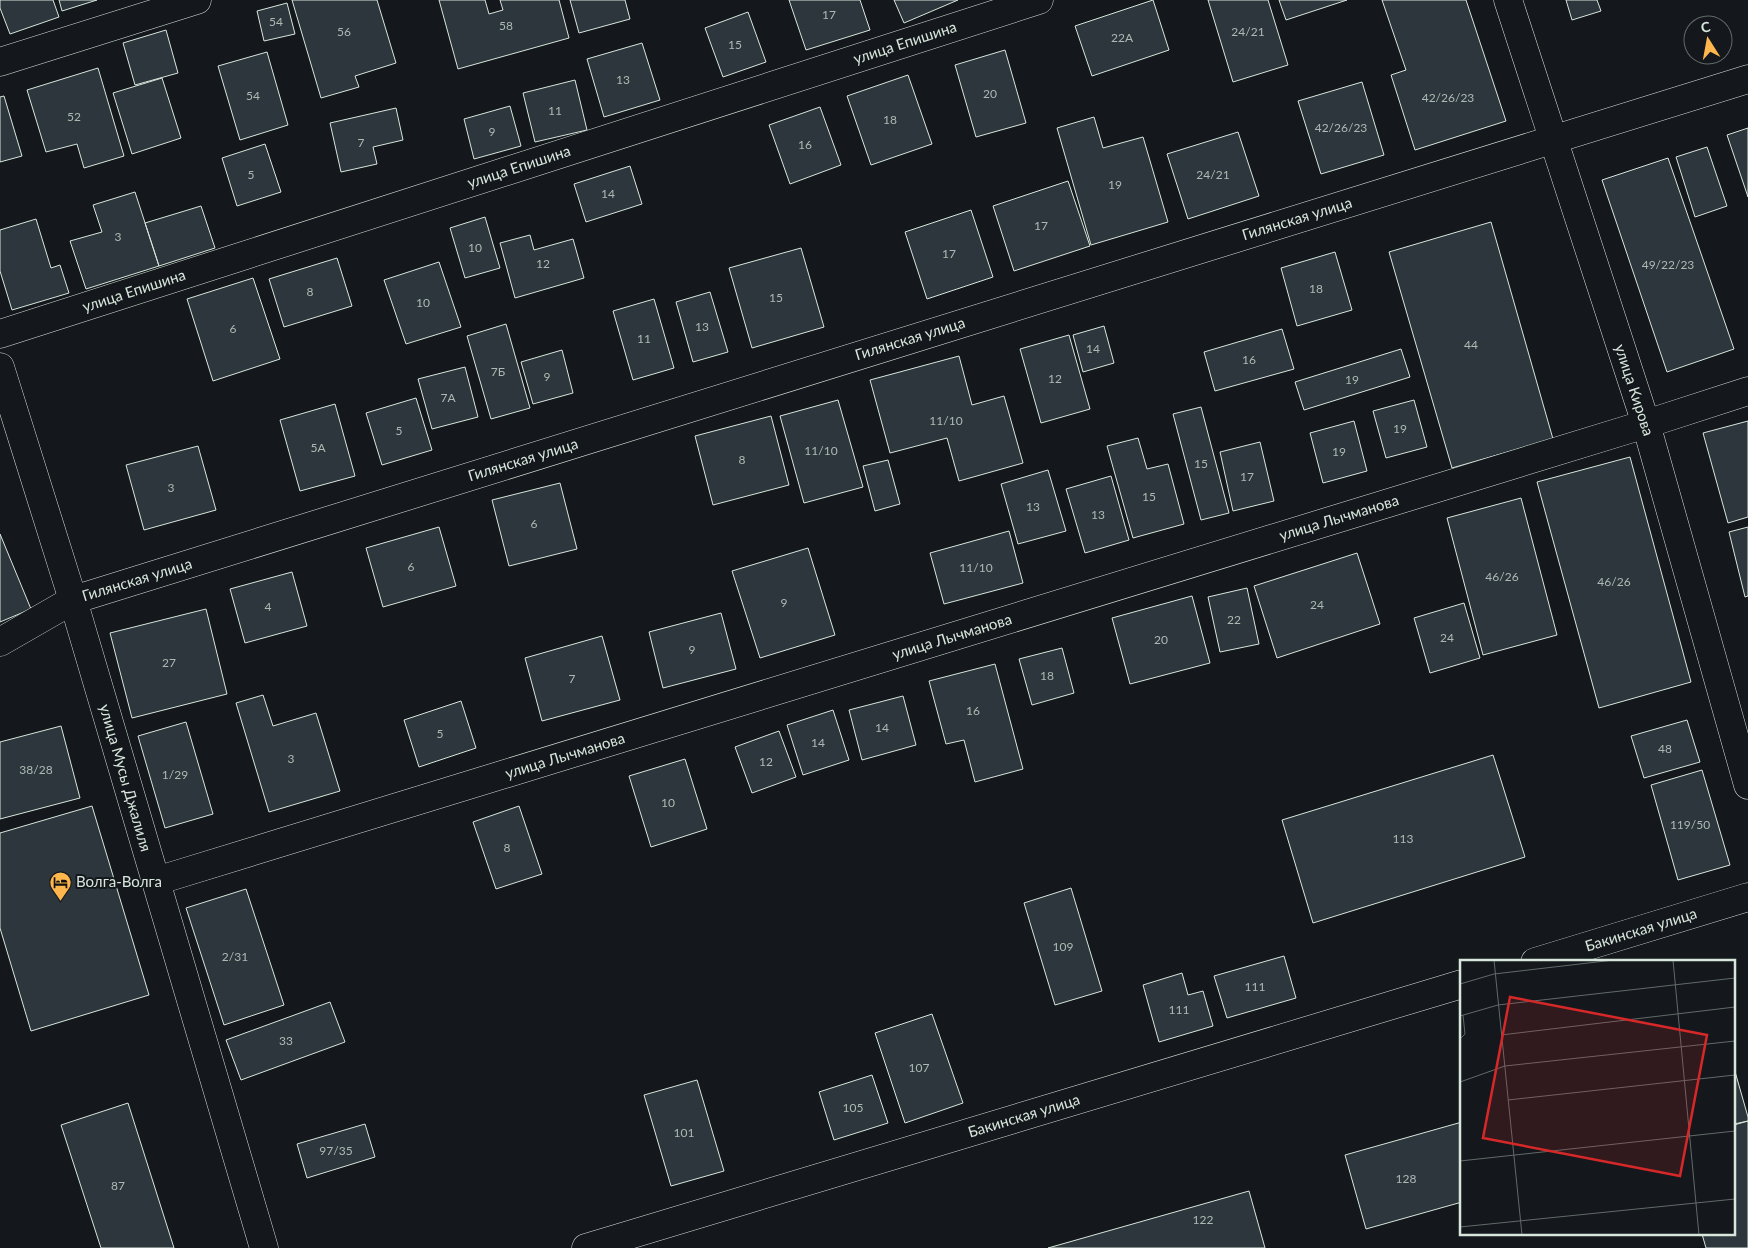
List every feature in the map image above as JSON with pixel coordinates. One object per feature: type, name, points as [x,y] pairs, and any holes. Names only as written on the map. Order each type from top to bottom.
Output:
[{"type":"street","points":[[0,62],[197,0]]},
{"type":"street","name":"улица Епишина","points":[[0,334],[1039,0]]},
{"type":"street","name":"улица Кирова","points":[[1508,0],[1646,424],[1748,785]]},
{"type":"street","name":"Гилянская улица","points":[[0,642],[73,600],[1748,79]]},
{"type":"street","name":"улица Мусы Джалиля","points":[[0,367],[73,600],[264,1248]]},
{"type":"street","name":"улица Лычманова","points":[[156,881],[1646,424],[1748,391]]},
{"type":"street","name":"Бакинская улица","points":[[1542,960],[1748,898]]},
{"type":"street","name":"Бакинская улица","points":[[586,1248],[1460,985]]},
{"type":"building","points":[[0,0],[53,0],[59,17],[10,34],[0,8]]},
{"type":"building","points":[[59,0],[97,0],[62,11]]},
{"type":"building","points":[[292,0],[377,0],[396,63],[355,76],[359,87],[321,98]]},
{"type":"building","points":[[439,0],[485,0],[489,14],[503,10],[500,0],[559,0],[569,38],[458,69]]},
{"type":"building","points":[[570,0],[625,0],[630,19],[579,33]]},
{"type":"building","points":[[789,0],[860,0],[870,30],[806,50]]},
{"type":"building","points":[[894,0],[958,0],[904,23]]},
{"type":"building","points":[[1153,0],[1169,50],[1092,76],[1075,26]]},
{"type":"building","points":[[1208,0],[1268,0],[1288,65],[1233,82]]},
{"type":"building","points":[[1279,0],[1347,0],[1286,20]]},
{"type":"building","points":[[1382,0],[1466,0],[1506,121],[1415,150],[1391,75],[1406,70]]},
{"type":"building","points":[[1566,0],[1597,0],[1601,11],[1572,20]]},
{"type":"building","points":[[287,3],[295,34],[264,41],[257,11]]},
{"type":"building","points":[[748,12],[766,62],[723,77],[705,28]]},
{"type":"building","points":[[166,30],[178,73],[135,85],[123,43]]},
{"type":"building","points":[[642,43],[660,100],[604,117],[587,59]]},
{"type":"building","points":[[1005,50],[1026,123],[976,137],[955,65]]},
{"type":"building","points":[[267,52],[288,125],[240,140],[218,66]]},
{"type":"building","points":[[98,68],[124,156],[84,168],[77,144],[46,152],[27,90]]},
{"type":"building","points":[[908,75],[932,144],[871,165],[847,96]]},
{"type":"building","points":[[162,78],[181,138],[132,154],[113,93]]},
{"type":"building","points":[[575,80],[587,130],[535,142],[523,93]]},
{"type":"building","points":[[1362,82],[1384,155],[1321,174],[1298,101]]},
{"type":"building","points":[[4,96],[22,156],[0,162],[0,97]]},
{"type":"building","points":[[510,106],[521,146],[474,159],[464,119]]},
{"type":"building","points":[[820,107],[841,165],[790,184],[769,125]]},
{"type":"building","points":[[396,108],[403,140],[373,147],[377,164],[341,172],[330,123]]},
{"type":"building","points":[[1094,117],[1103,148],[1143,137],[1168,222],[1091,245],[1057,128]]},
{"type":"building","points":[[1748,128],[1748,197],[1727,135]]},
{"type":"building","points":[[1238,132],[1259,196],[1188,219],[1167,154]]},
{"type":"building","points":[[265,144],[281,192],[237,206],[222,158]]},
{"type":"building","points":[[1707,147],[1727,206],[1695,217],[1676,157]]},
{"type":"building","points":[[1668,158],[1734,349],[1667,372],[1602,180]]},
{"type":"building","points":[[630,166],[642,204],[586,222],[574,184]]},
{"type":"building","points":[[1068,181],[1090,246],[1014,271],[993,206]]},
{"type":"building","points":[[135,192],[159,266],[86,289],[70,241],[102,232],[93,205]]},
{"type":"building","points":[[201,206],[215,248],[159,266],[145,223]]},
{"type":"building","points":[[971,210],[993,277],[927,299],[905,232]]},
{"type":"building","points":[[485,217],[500,268],[465,278],[450,228]]},
{"type":"building","points":[[36,219],[51,268],[60,265],[69,293],[12,310],[0,271],[0,230]]},
{"type":"building","points":[[1491,222],[1553,439],[1452,468],[1389,252]]},
{"type":"building","points":[[530,235],[534,250],[573,239],[584,278],[515,298],[500,243]]},
{"type":"building","points":[[801,248],[824,327],[752,348],[729,268]]},
{"type":"building","points":[[1335,252],[1352,310],[1297,326],[1281,268]]},
{"type":"building","points":[[337,258],[352,306],[284,327],[269,279]]},
{"type":"building","points":[[439,262],[461,327],[406,344],[384,280]]},
{"type":"building","points":[[253,278],[280,359],[213,381],[187,299]]},
{"type":"building","points":[[710,292],[728,352],[693,362],[676,302]]},
{"type":"building","points":[[654,299],[674,368],[633,380],[613,311]]},
{"type":"building","points":[[506,324],[530,408],[491,419],[467,336]]},
{"type":"building","points":[[1104,326],[1114,363],[1083,372],[1073,335]]},
{"type":"building","points":[[1282,329],[1294,369],[1215,391],[1204,352]]},
{"type":"building","points":[[1069,335],[1090,409],[1041,423],[1020,349]]},
{"type":"building","points":[[1401,349],[1410,377],[1304,410],[1295,382]]},
{"type":"building","points":[[562,350],[573,393],[533,404],[521,362]]},
{"type":"building","points":[[959,356],[972,405],[1004,396],[1023,463],[959,481],[947,438],[890,453],[870,380]]},
{"type":"building","points":[[465,367],[478,417],[432,429],[418,379]]},
{"type":"building","points":[[416,398],[432,450],[382,465],[366,413]]},
{"type":"building","points":[[838,400],[863,487],[804,503],[780,416]]},
{"type":"building","points":[[1414,400],[1427,447],[1386,458],[1373,411]]},
{"type":"building","points":[[335,404],[355,476],[300,491],[280,420]]},
{"type":"building","points":[[1201,407],[1229,513],[1201,520],[1173,414]]},
{"type":"building","points":[[771,416],[789,485],[713,505],[695,436]]},
{"type":"building","points":[[1354,421],[1367,471],[1323,483],[1310,433]]},
{"type":"building","points":[[1748,421],[1748,517],[1728,523],[1703,433]]},
{"type":"building","points":[[1138,438],[1147,469],[1168,464],[1184,524],[1133,538],[1107,446]]},
{"type":"building","points":[[1260,442],[1274,501],[1233,511],[1220,452]]},
{"type":"building","points":[[198,446],[216,510],[144,530],[126,465]]},
{"type":"building","points":[[1630,457],[1691,682],[1599,708],[1537,482]]},
{"type":"building","points":[[888,460],[900,504],[875,511],[863,466]]},
{"type":"building","points":[[1048,470],[1066,531],[1018,544],[1001,484]]},
{"type":"building","points":[[1111,476],[1129,540],[1085,553],[1066,489]]},
{"type":"building","points":[[560,483],[577,549],[509,566],[492,500]]},
{"type":"building","points":[[1521,498],[1557,635],[1483,655],[1447,518]]},
{"type":"building","points":[[439,527],[456,586],[383,607],[366,548]]},
{"type":"building","points":[[1748,527],[1748,596],[1745,597],[1729,532]]},
{"type":"building","points":[[1009,531],[1023,583],[944,604],[930,553]]},
{"type":"building","points":[[0,534],[31,609],[0,622]]},
{"type":"building","points":[[808,548],[835,635],[760,658],[732,571]]},
{"type":"building","points":[[1357,553],[1380,624],[1277,658],[1254,586]]},
{"type":"building","points":[[292,572],[307,626],[245,643],[230,589]]},
{"type":"building","points":[[1247,588],[1259,644],[1220,652],[1208,597]]},
{"type":"building","points":[[1192,596],[1210,663],[1130,684],[1112,618]]},
{"type":"building","points":[[1464,603],[1480,658],[1430,673],[1414,618]]},
{"type":"building","points":[[206,609],[227,694],[132,718],[110,633]]},
{"type":"building","points":[[721,613],[736,669],[663,688],[649,632]]},
{"type":"building","points":[[602,636],[620,700],[542,721],[525,658]]},
{"type":"building","points":[[1062,648],[1074,693],[1032,705],[1019,659]]},
{"type":"building","points":[[995,664],[1023,769],[975,782],[964,740],[946,744],[929,681]]},
{"type":"building","points":[[263,695],[273,726],[316,713],[340,791],[269,812],[236,703]]},
{"type":"building","points":[[903,696],[916,745],[862,760],[849,710]]},
{"type":"building","points":[[461,701],[476,748],[419,767],[404,720]]},
{"type":"building","points":[[833,710],[849,760],[803,775],[787,725]]},
{"type":"building","points":[[1687,720],[1700,762],[1644,778],[1631,736]]},
{"type":"building","points":[[186,722],[213,814],[165,828],[138,736]]},
{"type":"building","points":[[61,726],[80,798],[0,819],[0,742]]},
{"type":"building","points":[[779,731],[796,777],[752,793],[735,747]]},
{"type":"building","points":[[1493,755],[1525,857],[1313,923],[1282,820]]},
{"type":"building","points":[[685,759],[707,829],[651,847],[629,776]]},
{"type":"building","points":[[1702,770],[1730,865],[1678,880],[1651,785]]},
{"type":"building","name":"Волга-Волга","points":[[92,806],[149,995],[31,1031],[0,928],[0,833]]},
{"type":"building","points":[[519,806],[542,874],[496,889],[473,822]]},
{"type":"building","points":[[1071,888],[1102,991],[1055,1005],[1024,903]]},
{"type":"building","points":[[246,889],[284,1005],[224,1025],[186,908]]},
{"type":"building","points":[[1284,956],[1296,998],[1227,1018],[1214,976]]},
{"type":"building","points":[[1182,973],[1188,995],[1203,991],[1213,1026],[1159,1042],[1143,985]]},
{"type":"building","points":[[330,1002],[345,1042],[241,1080],[226,1040]]},
{"type":"building","points":[[932,1014],[963,1103],[905,1123],[875,1033]]},
{"type":"building","points":[[872,1075],[888,1123],[834,1140],[819,1092]]},
{"type":"building","points":[[1736,1075],[1748,1117],[1748,1121],[1736,1124]]},
{"type":"building","points":[[697,1080],[724,1171],[671,1186],[644,1095]]},
{"type":"building","points":[[128,1103],[174,1248],[101,1248],[61,1125]]},
{"type":"building","points":[[1748,1121],[1748,1248],[1706,1248],[1703,1236],[1736,1236],[1736,1124]]},
{"type":"building","points":[[1460,1123],[1460,1203],[1366,1229],[1345,1155]]},
{"type":"building","points":[[365,1124],[375,1157],[307,1178],[297,1144]]},
{"type":"building","points":[[1249,1191],[1265,1248],[1048,1248]]},
{"type":"place","name":"Волга-Волга","points":[[60,901]]}]
